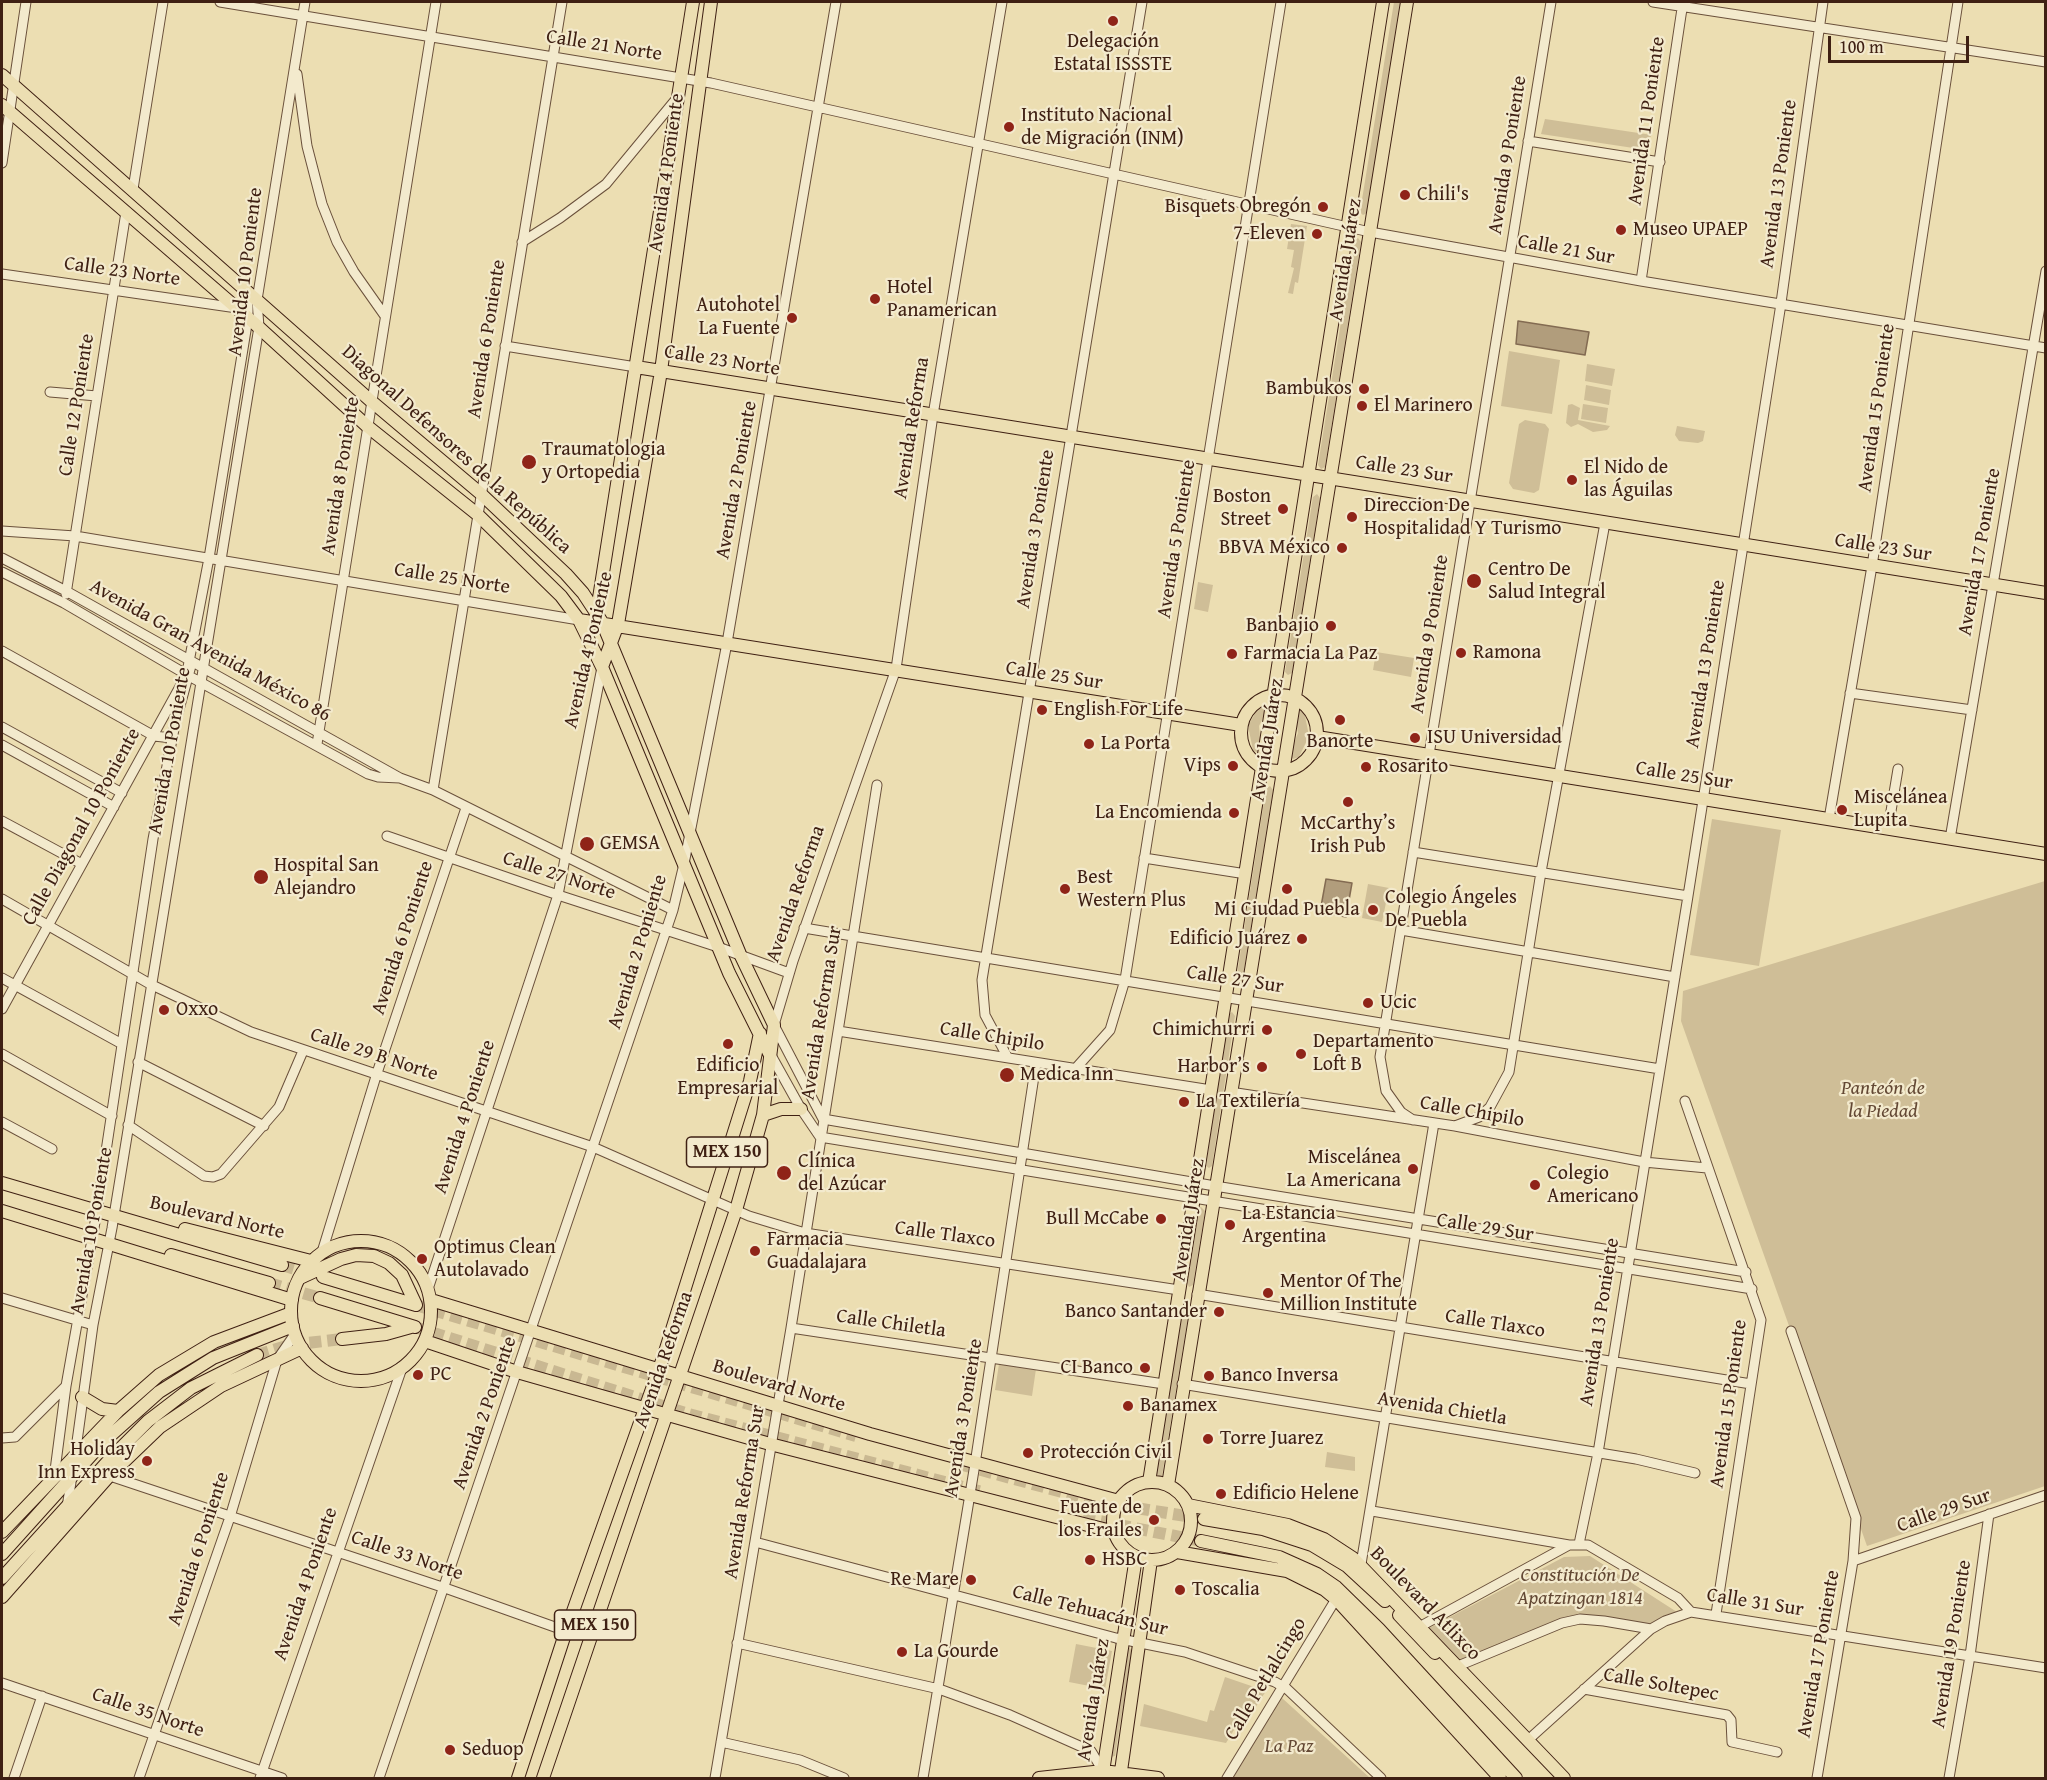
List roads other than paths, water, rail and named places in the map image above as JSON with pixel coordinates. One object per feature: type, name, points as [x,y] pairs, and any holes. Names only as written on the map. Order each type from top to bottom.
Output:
[{"type":"main road","name":"Avenida 4 Poniente","points":[[590,641],[598,618],[693,2]]},
{"type":"main road","name":"Avenida 4 Poniente","points":[[602,667],[618,624],[661,371],[711,2]]},
{"type":"main road","name":"Avenida Juárez","points":[[1149,1482],[1383,2]]},
{"type":"main road","name":"Avenida Juárez","points":[[1168,1485],[1182,1384],[1407,2]]},
{"type":"main road","name":"Diagonal Defensores de la República","points":[[2,75],[371,401],[480,493],[566,574],[598,618],[611,644],[740,954],[774,1025]]},
{"type":"main road","name":"Diagonal Defensores de la República","points":[[5,109],[259,327],[367,426],[477,514],[561,596],[579,620],[602,667],[718,947],[772,1057]]},
{"type":"main road","name":"Calle 23 Norte","points":[[636,367],[933,415]]},
{"type":"main road","name":"Calle 23 Sur","points":[[933,415],[2046,593]]},
{"type":"main road","name":"Calle 25 Norte","points":[[579,620],[598,618],[618,624],[727,643],[896,669]]},
{"type":"main road","name":"Calle 25 Sur","points":[[896,669],[1241,725]]},
{"type":"main road","points":[[1274,695],[1294,699],[1312,714],[1317,737],[1309,756],[1293,769],[1283,772],[1263,768],[1247,755],[1240,735],[1241,725],[1251,707],[1274,695]]},
{"type":"main road","name":"Calle 25 Sur","points":[[1317,737],[2046,854]]},
{"type":"main road","name":"Avenida Reforma","points":[[518,1779],[566,1631],[659,1370],[750,1081],[764,1008]]},
{"type":"main road","name":"Avenida Reforma","points":[[543,1779],[736,1210],[763,1115],[772,1057],[774,1025]]},
{"type":"main road","points":[[763,1115],[781,1109],[801,1109]]},
{"type":"main road","name":"Boulevard Norte","points":[[2,1183],[282,1265]]},
{"type":"main road","points":[[2,1211],[92,1239],[130,1244],[269,1283]]},
{"type":"main road","name":"Boulevard Norte","points":[[114,1216],[158,1223],[311,1261]]},
{"type":"main road","points":[[363,1240],[384,1244],[403,1254],[418,1270],[429,1294],[432,1314],[425,1341],[415,1356],[402,1368],[376,1379],[348,1380],[330,1374],[315,1363],[302,1348],[294,1330],[291,1313],[292,1300],[298,1279],[311,1261],[322,1252],[341,1243],[363,1240]]},
{"type":"main road","points":[[109,1243],[113,1247],[292,1300]]},
{"type":"main road","points":[[298,1279],[341,1259],[356,1255],[374,1256],[389,1263],[402,1275],[416,1305],[323,1277]]},
{"type":"main road","name":"Boulevard Norte","points":[[429,1294],[532,1330],[777,1406],[975,1464],[1119,1501]]},
{"type":"main road","points":[[320,1298],[414,1327],[386,1334],[342,1339]]},
{"type":"main road","points":[[2,1533],[118,1411],[159,1376],[184,1358],[249,1327],[291,1313]]},
{"type":"main road","points":[[2,1554],[72,1475],[138,1410],[180,1376],[252,1341],[294,1330]]},
{"type":"main road","points":[[425,1341],[517,1372],[646,1410],[1115,1532]]},
{"type":"main road","points":[[2,1578],[66,1507],[160,1427],[220,1386],[302,1348]]},
{"type":"main road","points":[[2,1597],[91,1496],[101,1475],[170,1403],[208,1379],[257,1355]]},
{"type":"main road","points":[[82,1397],[102,1409],[118,1411]]},
{"type":"main road","points":[[1149,1482],[1168,1485],[1183,1497],[1188,1505],[1191,1517],[1190,1530],[1185,1542],[1177,1552],[1160,1560],[1136,1557],[1121,1544],[1115,1532],[1113,1517],[1119,1501],[1134,1486],[1149,1482]]},
{"type":"main road","name":"Boulevard Atlixco","points":[[1188,1505],[1288,1525],[1324,1539],[1361,1564],[1564,1779]]},
{"type":"main road","name":"Boulevard Atlixco","points":[[1204,1519],[1287,1536],[1312,1545],[1347,1566],[1383,1598],[1552,1779]]},
{"type":"main road","points":[[1201,1541],[1279,1557],[1317,1574],[1336,1587],[1379,1629],[1516,1779]]},
{"type":"main road","points":[[1177,1552],[1287,1571],[1304,1577],[1336,1599],[1500,1779]]},
{"type":"main road","name":"Avenida Juárez","points":[[1102,1775],[1136,1557]]},
{"type":"main road","name":"Avenida Juárez","points":[[1121,1775],[1151,1560]]},
{"type":"main road","points":[[543,1702],[565,1709]]},
{"type":"main road","points":[[1039,1779],[1102,1775],[1158,1779]]},
{"type":"street","points":[[2,163],[5,109],[14,85],[26,2]]},
{"type":"street","points":[[133,189],[163,2]]},
{"type":"street","name":"Calle 21 Norte","points":[[220,2],[681,77],[819,105],[979,142]]},
{"type":"street","name":"Avenida 10 Poniente","points":[[191,661],[248,318],[305,2]]},
{"type":"street","name":"Avenida 8 Poniente","points":[[317,744],[317,731],[436,2]]},
{"type":"street","name":"Avenida 6 Poniente","points":[[433,790],[462,600],[561,2]]},
{"type":"street","name":"Avenida 2 Poniente","points":[[379,1779],[673,910],[727,643],[836,2]]},
{"type":"street","name":"Avenida Reforma","points":[[774,1025],[804,928],[896,669],[933,415],[1002,2]]},
{"type":"street","name":"Avenida 3 Poniente","points":[[1008,1058],[985,1015],[982,998],[986,958],[1069,436],[1142,2]]},
{"type":"street","name":"Avenida 5 Poniente","points":[[1076,1068],[1110,1030],[1125,980],[1246,204],[1281,2]]},
{"type":"street","name":"Avenida 9 Poniente","points":[[1413,1120],[1392,1102],[1383,1081],[1380,1057],[1551,2]]},
{"type":"street","points":[[1653,2],[1683,4],[1818,28],[2046,62]]},
{"type":"street","name":"Avenida 13 Poniente","points":[[1574,1544],[1598,1453],[1675,977],[1780,304],[1823,2]]},
{"type":"street","name":"Avenida 15 Poniente","points":[[1829,819],[1872,566],[1958,2]]},
{"type":"street","name":"Avenida 11 Poniente","points":[[1641,281],[1683,4]]},
{"type":"street","points":[[295,63],[307,146],[322,204],[337,242],[354,272],[385,316]]},
{"type":"street","points":[[522,242],[560,218],[606,184],[678,96]]},
{"type":"street","points":[[1528,141],[1660,162]]},
{"type":"street","name":"Calle 21 Sur","points":[[979,142],[1113,175],[1370,232],[1907,327],[2046,348]]},
{"type":"street","name":"Calle 12 Poniente","points":[[64,603],[126,212]]},
{"type":"street","name":"Avenida 17 Poniente","points":[[1950,839],[2046,271]]},
{"type":"street","name":"Calle 23 Norte","points":[[2,274],[237,308]]},
{"type":"street","name":"Avenida 10 Poniente","points":[[66,1507],[76,1455],[93,1325],[114,1216],[150,984],[259,327],[252,296]]},
{"type":"street","name":"Calle 23 Norte","points":[[505,346],[636,367]]},
{"type":"street","points":[[50,392],[97,396]]},
{"type":"street","points":[[1455,1126],[1479,1117],[1490,1107],[1509,1072],[1540,872],[1605,523]]},
{"type":"street","name":"Calle 25 Norte","points":[[2,531],[75,536],[579,620]]},
{"type":"street","name":"Avenida Gran Avenida México 86","points":[[2,558],[66,591],[400,778],[433,790],[673,910]]},
{"type":"street","name":"Avenida Gran Avenida México 86","points":[[2,572],[64,603],[186,674],[368,774],[400,778]]},
{"type":"street","points":[[2,651],[154,736],[172,738]]},
{"type":"street","name":"Calle Diagonal 10 Poniente","points":[[2,1009],[80,863],[154,736],[191,661]]},
{"type":"street","name":"Avenida 4 Poniente","points":[[429,1294],[558,895],[602,667]]},
{"type":"street","name":"Avenida 10 Poniente","points":[[52,1497],[66,1386],[112,1116],[131,973],[172,738],[186,674]]},
{"type":"street","points":[[1850,693],[1972,710]]},
{"type":"street","points":[[2,727],[122,793]]},
{"type":"street","points":[[2,745],[114,807]]},
{"type":"street","points":[[1888,829],[1898,769]]},
{"type":"street","name":"Avenida Reforma Sur","points":[[715,1779],[791,1328],[877,785]]},
{"type":"street","name":"Avenida 6 Poniente","points":[[322,1252],[377,1073],[466,808]]},
{"type":"street","points":[[2,820],[80,863]]},
{"type":"street","name":"Calle 27 Norte","points":[[387,836],[740,954],[789,973]]},
{"type":"street","points":[[1413,852],[1688,896]]},
{"type":"street","points":[[1144,858],[1246,874]]},
{"type":"street","name":"Calle 29 B Norte","points":[[2,899],[150,984],[210,1014],[303,1051],[377,1073],[593,1147],[712,1197]]},
{"type":"street","name":"Calle 27 Sur","points":[[804,928],[1515,1043],[1660,1069]]},
{"type":"street","points":[[1401,930],[1675,977]]},
{"type":"street","points":[[2,978],[122,1044]]},
{"type":"street","name":"Diagonal Defensores de la República","points":[[774,1025],[823,1119]]},
{"type":"street","name":"Calle Chipilo","points":[[838,1031],[1211,1090]]},
{"type":"street","points":[[128,1125],[204,1176],[213,1177],[221,1174],[279,1107],[303,1051]]},
{"type":"street","points":[[2,1054],[112,1116]]},
{"type":"street","name":"Diagonal Defensores de la República","points":[[772,1057],[801,1109],[820,1137]]},
{"type":"street","points":[[138,1062],[264,1126]]},
{"type":"street","name":"Avenida 3 Poniente","points":[[923,1779],[1024,1155],[1036,1063]]},
{"type":"street","name":"Calle Chipilo","points":[[1230,1092],[1455,1126],[1644,1162],[1707,1168]]},
{"type":"street","name":"Avenida 15 Poniente","points":[[1685,1101],[1761,1320],[1716,1614]]},
{"type":"street","name":"Calle 29 Sur","points":[[823,1119],[1024,1155],[1746,1272]]},
{"type":"street","points":[[2,1122],[52,1149]]},
{"type":"street","points":[[1361,1564],[1434,1123]]},
{"type":"street","name":"Calle 29 Sur","points":[[820,1137],[1752,1289]]},
{"type":"street","name":"Calle Tlaxco","points":[[712,1197],[736,1210],[805,1233],[1179,1290]]},
{"type":"street","name":"Calle Tlaxco","points":[[1197,1294],[1751,1384]]},
{"type":"street","points":[[2,1298],[93,1325]]},
{"type":"street","name":"Calle Chiletla","points":[[791,1328],[992,1356],[1164,1384]]},
{"type":"street","name":"Avenida 6 Poniente","points":[[139,1779],[230,1517],[276,1360],[294,1330]]},
{"type":"street","name":"Avenida 17 Poniente","points":[[1791,1331],[1856,1518],[1853,1561],[1817,1779]]},
{"type":"street","name":"Avenida 4 Poniente","points":[[261,1775],[402,1368]]},
{"type":"street","name":"Avenida Chietla","points":[[1182,1384],[1598,1453],[1695,1473]]},
{"type":"street","points":[[5,1439],[15,1437],[66,1386]]},
{"type":"street","name":"Calle 33 Norte","points":[[101,1475],[337,1551],[566,1631]]},
{"type":"street","name":"Calle 29 Sur","points":[[1853,1561],[2046,1495]]},
{"type":"street","name":"Calle 31 Sur","points":[[1371,1510],[1597,1548],[1678,1598],[1691,1612],[1716,1614],[2046,1668]]},
{"type":"street","name":"Avenida 19 Poniente","points":[[1949,1779],[1970,1656],[1989,1514]]},
{"type":"street","name":"Calle Tehuacán Sur","points":[[755,1542],[1124,1640],[1185,1652],[1283,1686],[1381,1779]]},
{"type":"street","points":[[1420,1626],[1574,1544]]},
{"type":"street","name":"Calle Petlalcingo","points":[[1227,1779],[1336,1599]]},
{"type":"street","points":[[1528,1740],[1651,1629],[1665,1620],[1691,1612]]},
{"type":"street","points":[[1458,1666],[1562,1623],[1580,1620],[1604,1621],[1651,1629]]},
{"type":"street","points":[[737,1643],[939,1689],[1010,1715],[1091,1751],[1102,1775]]},
{"type":"street","name":"Calle 35 Norte","points":[[2,1683],[155,1735],[261,1775],[282,1779]]},
{"type":"street","name":"Calle Soltepec","points":[[1584,1689],[1727,1715],[1731,1720],[1732,1742],[1777,1752]]},
{"type":"street","points":[[14,1779],[42,1696]]},
{"type":"street","points":[[721,1742],[801,1760],[844,1779]]},
{"type":"tunnel","points":[[282,1265],[316,1275]]},
{"type":"tunnel","points":[[269,1283],[320,1298]]},
{"type":"tunnel","points":[[416,1305],[856,1436]]},
{"type":"tunnel","points":[[415,1327],[685,1413],[982,1492]]},
{"type":"tunnel","points":[[257,1355],[290,1345],[342,1339]]},
{"type":"tunnel","points":[[963,1465],[1099,1502],[1204,1519]]},
{"type":"tunnel","points":[[1083,1518],[1201,1541]]},
{"type":"place","name":"Delegación Estatal ISSSTE","points":[[1113,21]]},
{"type":"place","name":"Instituto Nacional de Migración (INM)","points":[[1009,127]]},
{"type":"place","name":"Chili's","points":[[1405,195]]},
{"type":"place","name":"Bisquets Obregón","points":[[1323,207]]},
{"type":"place","name":"Museo UPAEP","points":[[1621,230]]},
{"type":"place","name":"7-Eleven","points":[[1317,234]]},
{"type":"place","name":"Hotel Panamerican","points":[[875,299]]},
{"type":"place","name":"Autohotel La Fuente","points":[[792,318]]},
{"type":"place","name":"Bambukos","points":[[1364,389]]},
{"type":"place","name":"El Marinero","points":[[1362,406]]},
{"type":"place","name":"Traumatologia y Ortopedia","points":[[529,462]]},
{"type":"place","name":"El Nido de las Águilas","points":[[1572,480]]},
{"type":"place","name":"Boston Street","points":[[1283,509]]},
{"type":"place","name":"Direccion De Hospitalidad Y Turismo","points":[[1352,517]]},
{"type":"place","name":"BBVA México","points":[[1342,548]]},
{"type":"place","name":"Centro De Salud Integral","points":[[1474,581]]},
{"type":"place","name":"Banbajio","points":[[1331,626]]},
{"type":"place","name":"Ramona","points":[[1461,653]]},
{"type":"place","name":"Farmacia La Paz","points":[[1232,654]]},
{"type":"place","name":"English For Life","points":[[1042,710]]},
{"type":"place","name":"Banorte","points":[[1340,720]]},
{"type":"place","name":"ISU Universidad","points":[[1415,738]]},
{"type":"place","name":"La Porta","points":[[1089,744]]},
{"type":"place","name":"Vips","points":[[1233,766]]},
{"type":"place","name":"Rosarito","points":[[1366,767]]},
{"type":"place","name":"McCarthy’s Irish Pub","points":[[1348,802]]},
{"type":"place","name":"Miscelánea Lupita","points":[[1842,810]]},
{"type":"place","name":"La Encomienda","points":[[1234,813]]},
{"type":"place","name":"GEMSA","points":[[587,844]]},
{"type":"place","name":"Hospital San Alejandro","points":[[261,877]]},
{"type":"place","name":"Best Western Plus","points":[[1065,889]]},
{"type":"place","name":"Mi Ciudad Puebla","points":[[1287,889]]},
{"type":"place","name":"Colegio Ángeles De Puebla","points":[[1373,910]]},
{"type":"place","name":"Edificio Juárez","points":[[1302,939]]},
{"type":"place","name":"Ucic","points":[[1368,1003]]},
{"type":"place","name":"Oxxo","points":[[164,1010]]},
{"type":"place","name":"Chimichurri","points":[[1267,1030]]},
{"type":"place","name":"Edificio Empresarial","points":[[728,1044]]},
{"type":"place","name":"Departamento Loft B","points":[[1301,1054]]},
{"type":"place","name":"Harbor’s","points":[[1262,1067]]},
{"type":"place","name":"Medica Inn","points":[[1007,1075]]},
{"type":"place","name":"La Textilería","points":[[1184,1102]]},
{"type":"place","name":"Miscelánea La Americana","points":[[1413,1169]]},
{"type":"place","name":"Clínica del Azúcar","points":[[784,1173]]},
{"type":"place","name":"Colegio Americano","points":[[1535,1185]]},
{"type":"place","name":"Bull McCabe","points":[[1161,1219]]},
{"type":"place","name":"La Estancia Argentina","points":[[1230,1225]]},
{"type":"place","name":"Farmacia Guadalajara","points":[[755,1251]]},
{"type":"place","name":"Optimus Clean Autolavado","points":[[422,1259]]},
{"type":"place","name":"Mentor Of The Million Institute","points":[[1268,1293]]},
{"type":"place","name":"Banco Santander","points":[[1219,1312]]},
{"type":"place","name":"CI Banco","points":[[1145,1368]]},
{"type":"place","name":"PC","points":[[418,1375]]},
{"type":"place","name":"Banco Inversa","points":[[1209,1376]]},
{"type":"place","name":"Banamex","points":[[1128,1406]]},
{"type":"place","name":"Torre Juarez","points":[[1208,1439]]},
{"type":"place","name":"Protección Civil","points":[[1028,1453]]},
{"type":"place","name":"Holiday Inn Express","points":[[147,1461]]},
{"type":"place","name":"Edificio Helene","points":[[1221,1494]]},
{"type":"place","name":"Fuente de los Frailes","points":[[1154,1520]]},
{"type":"place","name":"HSBC","points":[[1090,1560]]},
{"type":"place","name":"Re Mare","points":[[971,1580]]},
{"type":"place","name":"Toscalia","points":[[1180,1590]]},
{"type":"place","name":"La Gourde","points":[[902,1652]]},
{"type":"place","name":"Seduop","points":[[450,1750]]},
{"type":"park label","name":"Panteón de la Piedad","points":[[1883,1100]]},
{"type":"park label","name":"Constitución De Apatzingan 1814","points":[[1580,1588]]},
{"type":"park label","name":"La Paz","points":[[1289,1747]]}]
